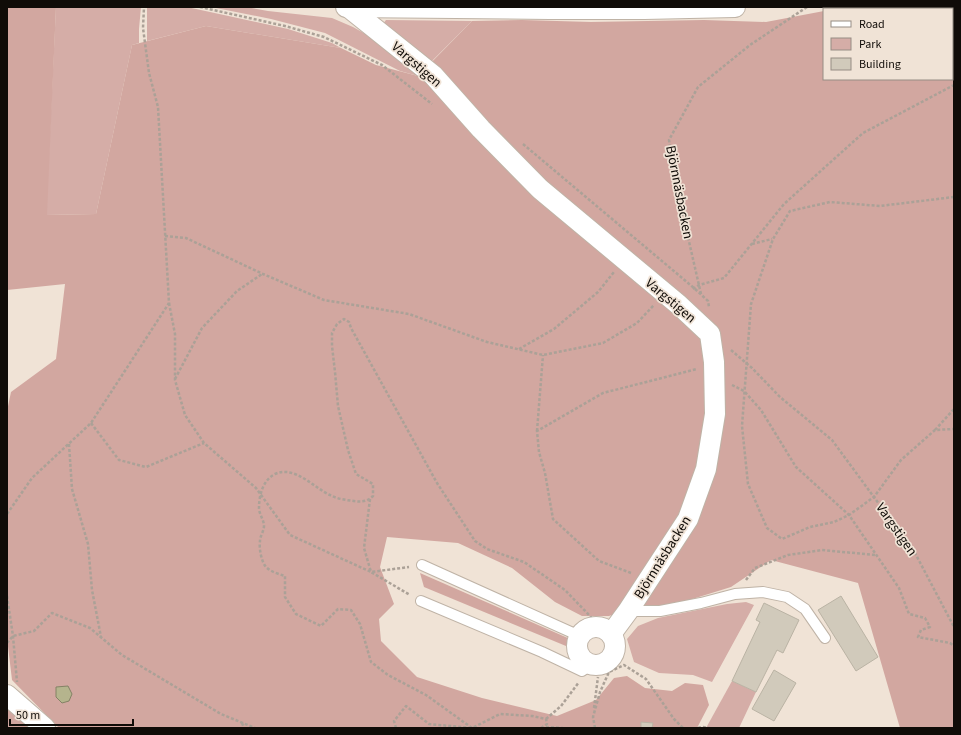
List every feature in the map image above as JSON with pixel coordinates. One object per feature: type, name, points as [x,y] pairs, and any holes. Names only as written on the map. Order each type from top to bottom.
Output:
[{"type":"street","points":[[347,7],[605,9],[735,7]]},
{"type":"street","name":"Vargstigen","points":[[347,7],[433,74],[481,129],[540,189],[672,299],[710,334]]},
{"type":"street","name":"Björnnäsbacken","points":[[596,664],[584,661],[576,649],[577,642],[628,612],[688,519],[704,476],[715,414],[715,377],[710,334]]},
{"type":"street","points":[[596,631],[614,639],[614,651],[606,662],[596,664]]},
{"type":"street","points":[[12,699],[45,728]]},
{"type":"lane","points":[[422,565],[573,633],[596,631]]},
{"type":"lane","points":[[628,612],[660,611],[701,603],[735,594],[763,592],[787,597],[805,609],[825,638]]},
{"type":"lane","points":[[421,601],[542,652],[582,671],[596,664]]},
{"type":"path","points":[[144,7],[143,28],[149,73],[158,107],[169,303],[175,334],[175,380],[185,416],[204,443],[256,488],[290,535],[371,572],[421,601]]},
{"type":"path","points":[[200,7],[285,26],[324,37],[382,65],[436,107]]},
{"type":"path","name":"Björnnäsbacken","points":[[701,295],[674,176],[669,140],[698,86],[750,45],[807,7]]},
{"type":"path","points":[[165,236],[186,238],[263,274],[324,300],[409,314],[487,342],[543,355],[603,343],[637,323],[672,299],[699,285],[724,278],[784,204],[863,133],[954,85]]},
{"type":"path","points":[[520,141],[708,301],[710,334]]},
{"type":"path","points":[[954,197],[880,206],[830,202],[790,211],[773,239],[751,304],[742,426],[748,484],[767,528],[782,539],[810,527],[834,522],[849,515],[874,497],[901,460],[935,430],[954,409]]},
{"type":"path","points":[[752,244],[773,239]]},
{"type":"path","points":[[518,349],[554,329],[598,292],[624,260]]},
{"type":"path","points":[[175,380],[202,328],[238,291],[263,274]]},
{"type":"path","points":[[7,514],[32,478],[91,423],[169,303]]},
{"type":"path","points":[[371,572],[364,548],[370,499],[373,496],[373,484],[356,474],[348,450],[338,406],[332,333],[337,324],[344,319],[350,322],[351,328],[437,483],[475,541],[487,549],[524,562],[565,590],[590,616],[596,631]]},
{"type":"path","name":"Vargstigen","points":[[710,334],[746,362],[780,397],[832,440],[915,553],[954,627]]},
{"type":"path","points":[[543,355],[537,431],[539,452],[545,473],[553,519],[599,561],[634,574]]},
{"type":"path","points":[[537,431],[603,393],[696,369],[744,391],[761,410],[796,467],[849,515],[899,588],[909,614],[925,618],[930,627],[921,630],[918,637],[950,643],[954,646]]},
{"type":"path","points":[[91,423],[119,460],[146,467],[204,443]]},
{"type":"path","points":[[935,430],[954,430]]},
{"type":"path","points":[[68,444],[72,489],[88,544],[92,590],[101,637]]},
{"type":"path","points":[[370,499],[362,502],[343,500],[331,496],[296,473],[285,472],[276,474],[265,482],[262,489],[259,509],[264,526],[260,541],[262,558],[266,567],[274,572],[286,576],[285,597],[296,614],[322,626],[338,610],[351,610],[360,624],[372,662],[388,675],[426,696],[472,728]]},
{"type":"path","points":[[735,594],[754,568],[788,554],[822,550],[876,556]]},
{"type":"path","points":[[371,572],[422,565]]},
{"type":"path","points":[[7,596],[17,674],[12,699]]},
{"type":"path","points":[[7,643],[13,636],[34,631],[52,613],[90,628],[122,655],[221,714],[255,728]]},
{"type":"path","points":[[546,719],[561,706],[596,664]]},
{"type":"path","points":[[595,728],[593,717],[596,664]]},
{"type":"path","points":[[593,717],[600,692],[609,672],[624,664],[646,679],[674,719],[684,728]]},
{"type":"path","points":[[396,728],[394,722],[406,706],[429,724],[472,728],[500,714],[532,716],[546,719]]},
{"type":"path","points":[[545,726],[548,724],[546,719]]},
{"type":"path","points":[[242,722],[244,728]]},
{"type":"path","points":[[541,728],[545,726],[563,728]]},
{"type":"path","points":[[698,728],[710,728]]},
{"type":"green space","points":[[56,7],[141,7],[139,43],[132,45],[96,214],[46,215]]},
{"type":"green space","points":[[147,7],[187,7],[288,29],[332,43],[341,48],[206,26],[147,41]]},
{"type":"green space","points":[[211,7],[246,7],[332,18],[369,36],[418,76],[400,71],[325,33],[271,19]]},
{"type":"green space","points":[[386,20],[472,21],[428,65],[383,24]]},
{"type":"green space","points":[[746,602],[754,605],[712,682],[693,675],[659,673],[634,662],[627,639],[638,626],[658,618],[727,604]]},
{"type":"green space","points":[[732,681],[756,692],[739,728],[706,728]]},
{"type":"shaded area","points":[[7,7],[56,7],[47,215],[96,214],[132,45],[206,26],[341,48],[376,65],[418,76],[472,21],[522,20],[591,22],[704,20],[766,22],[823,11],[823,80],[953,80],[953,8],[837,8],[954,7],[954,728],[900,728],[858,583],[771,560],[731,587],[673,605],[638,606],[609,616],[582,616],[555,602],[512,568],[458,543],[387,537],[380,567],[394,604],[379,619],[381,641],[417,677],[482,698],[557,716],[596,700],[614,678],[627,676],[645,688],[672,691],[685,683],[703,685],[709,705],[697,728],[59,728],[12,680],[7,638],[7,411],[11,392],[56,359],[65,284],[7,290]]},
{"type":"shaded area","points":[[420,573],[570,639],[571,644],[566,646],[424,587]]},
{"type":"shaded area","points":[[68,686],[72,694],[69,701],[62,703],[56,697],[56,687]]},
{"type":"shaded area","points":[[7,704],[35,728],[7,728]]},
{"type":"building","points":[[841,596],[878,657],[856,671],[818,610]]},
{"type":"building","points":[[764,603],[799,620],[783,653],[777,650],[756,692],[732,681],[760,622],[756,620]]},
{"type":"building","points":[[774,670],[796,683],[774,721],[752,709]]},
{"type":"building","points":[[641,722],[653,723],[652,728],[641,728]]}]
